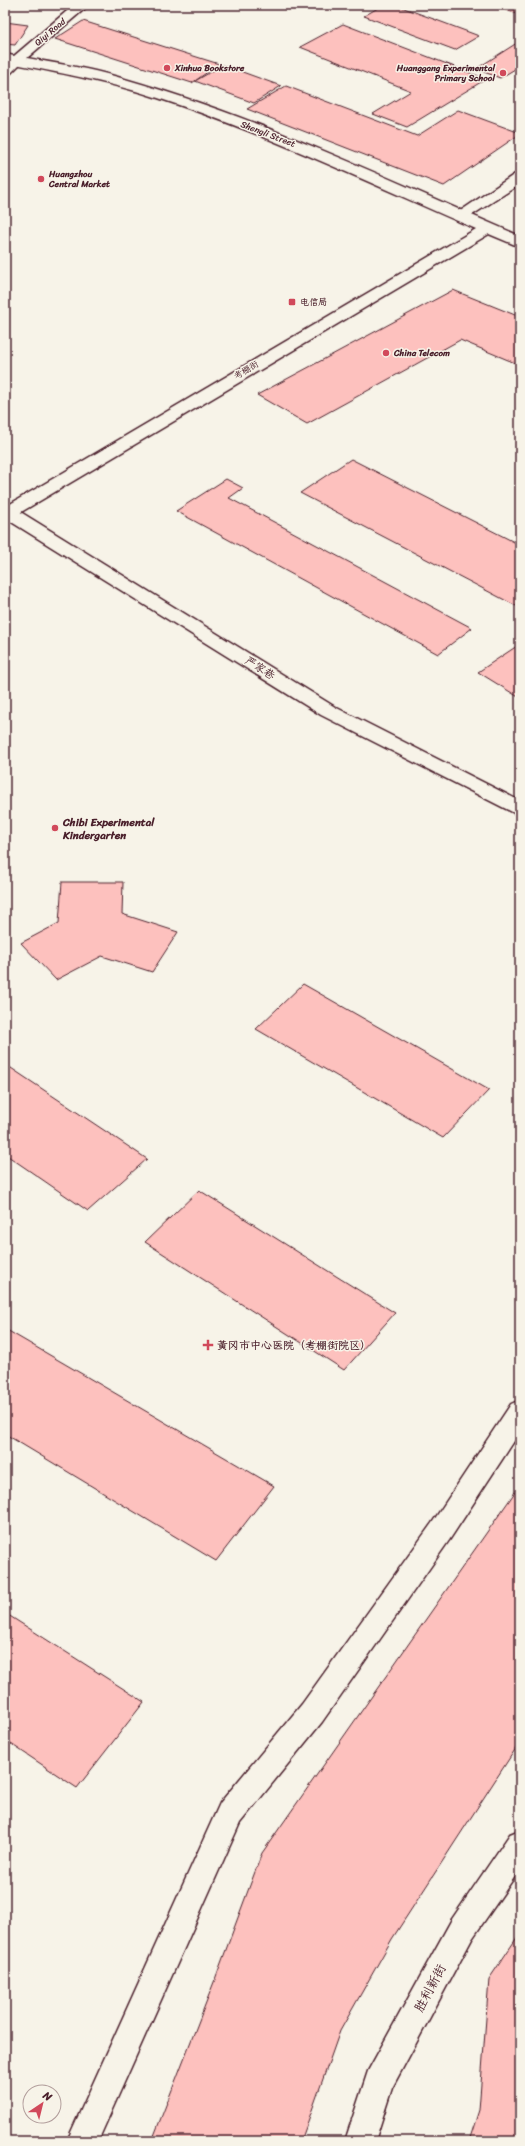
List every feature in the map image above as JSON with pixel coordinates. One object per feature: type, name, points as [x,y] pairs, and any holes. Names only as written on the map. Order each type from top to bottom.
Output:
[{"type":"street","name":"Qiyi Road","points":[[5,71],[11,59],[82,5]]},
{"type":"street","name":"Shengli Street","points":[[11,59],[102,77],[160,94],[274,136],[520,242]]},
{"type":"street","points":[[461,216],[520,176]]},
{"type":"street","name":"考棚街","points":[[6,513],[488,228]]},
{"type":"street","name":"严家巷","points":[[6,513],[328,711],[520,809]]},
{"type":"street","points":[[82,2141],[230,1813],[312,1713],[441,1531],[520,1411]]},
{"type":"street","name":"胜利新街","points":[[360,2141],[383,2075],[462,1929],[520,1844]]},
{"type":"building","points":[[383,5],[396,5],[479,36],[455,50],[364,16]]},
{"type":"building","points":[[492,5],[520,5],[520,15]]},
{"type":"building","points":[[83,21],[219,64],[192,83],[55,39]]},
{"type":"building","points":[[5,22],[28,25],[15,45],[5,44]]},
{"type":"building","points":[[343,24],[486,79],[407,127],[373,114],[411,91],[300,47]]},
{"type":"building","points":[[520,41],[520,66],[500,78],[476,69]]},
{"type":"building","points":[[223,65],[281,86],[254,103],[195,81]]},
{"type":"building","points":[[286,86],[417,136],[458,110],[520,134],[444,186],[247,109]]},
{"type":"building","name":"China Telecom","points":[[453,290],[520,317],[520,365],[460,340],[307,424],[257,395]]},
{"type":"building","points":[[351,459],[520,545],[520,608],[300,493]]},
{"type":"building","points":[[226,479],[243,488],[229,498],[472,628],[438,654],[176,511]]},
{"type":"building","points":[[520,644],[520,698],[478,672]]},
{"type":"building","points":[[62,882],[123,882],[122,914],[178,932],[152,972],[102,956],[56,980],[21,943],[59,923]]},
{"type":"building","points":[[303,984],[489,1090],[443,1138],[256,1029]]},
{"type":"building","points":[[5,1064],[147,1159],[88,1211],[5,1154]]},
{"type":"building","points":[[199,1190],[395,1313],[344,1370],[145,1242]]},
{"type":"building","points":[[5,1329],[274,1486],[216,1561],[5,1434]]},
{"type":"building","points":[[520,1485],[520,1742],[392,1939],[340,2031],[301,2141],[152,2141],[262,1853]]},
{"type":"building","points":[[5,1613],[144,1702],[77,1788],[5,1740]]},
{"type":"building","points":[[520,1933],[520,2141],[469,2141],[479,2110],[489,1979]]},
{"type":"place","name":"Xinhua Bookstore","points":[[167,68]]},
{"type":"place","name":"Huanggang Experimental Primary School","points":[[503,73]]},
{"type":"place","name":"Huangzhou Central Market","points":[[41,179]]},
{"type":"place","name":"电信局","points":[[292,302]]},
{"type":"place","name":"China Telecom","points":[[386,353]]},
{"type":"place","name":"Chibi Experimental Kindergarten","points":[[55,828]]},
{"type":"place","name":"黄冈市中心医院（考棚街院区）","points":[[208,1345]]}]
